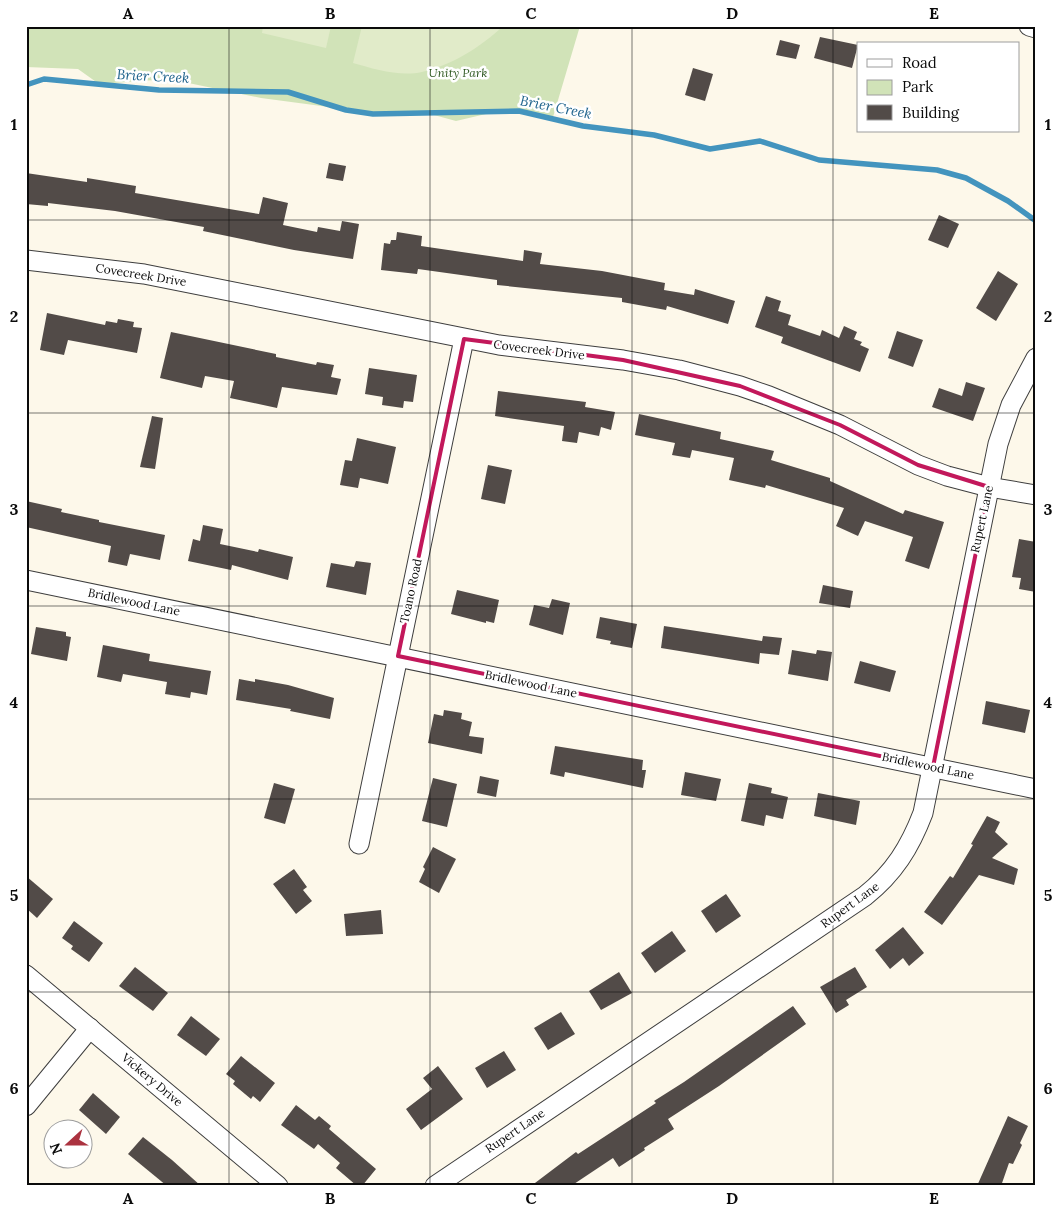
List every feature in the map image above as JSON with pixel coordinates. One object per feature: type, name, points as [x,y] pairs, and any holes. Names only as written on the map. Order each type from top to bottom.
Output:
[{"type":"street","points":[[1029,26],[1036,28]]},
{"type":"street","name":"Covecreek Drive","points":[[26,260],[144,274],[499,346],[623,360],[679,370],[740,386],[840,425],[918,465],[947,476],[989,487],[1036,496]]},
{"type":"street","name":"Toano Road","points":[[359,844],[464,339]]},
{"type":"street","name":"Rupert Lane","points":[[435,1186],[881,883],[907,850],[916,833],[923,813],[998,444],[1011,405],[1036,358]]},
{"type":"street","name":"Bridlewood Lane","points":[[26,580],[933,766],[1036,789]]},
{"type":"street","name":"Vickery Drive","points":[[26,975],[278,1186]]},
{"type":"street","points":[[26,1106],[90,1028]]},
{"type":"highlighted area","points":[[464,339],[623,360],[740,386],[840,425],[918,465],[989,487],[933,767],[398,656]]},
{"type":"green space","name":"Unity Park","points":[[26,26],[580,26],[553,117],[524,110],[503,110],[456,121],[434,115],[374,113],[261,98],[169,79],[99,84],[78,69],[26,67]]},
{"type":"green space","points":[[263,26],[331,26],[326,48],[262,33]]},
{"type":"green space","points":[[362,26],[503,26],[476,48],[455,60],[433,69],[405,74],[387,72],[353,63]]},
{"type":"building","points":[[820,37],[857,45],[852,68],[814,58]]},
{"type":"building","points":[[780,40],[800,45],[796,59],[776,55]]},
{"type":"building","points":[[693,68],[713,74],[705,101],[685,95]]},
{"type":"building","points":[[329,163],[346,166],[343,181],[326,178]]},
{"type":"building","points":[[26,173],[87,182],[87,178],[136,186],[135,193],[259,214],[263,197],[288,203],[283,225],[317,232],[318,227],[340,231],[342,221],[359,224],[353,259],[294,250],[203,231],[204,227],[115,211],[48,203],[48,206],[26,204]]},
{"type":"building","points":[[939,215],[959,224],[948,248],[928,240]]},
{"type":"building","points":[[397,232],[422,236],[421,246],[523,261],[524,250],[542,253],[540,264],[602,271],[665,283],[664,290],[694,295],[695,289],[735,301],[728,324],[667,306],[666,310],[622,302],[622,298],[497,285],[497,280],[418,269],[417,274],[381,270],[384,243],[390,244],[391,240],[396,240]]},
{"type":"building","points":[[998,271],[1018,284],[996,321],[976,308]]},
{"type":"building","points":[[766,296],[781,301],[778,311],[791,315],[788,325],[820,336],[822,330],[839,338],[844,326],[857,332],[854,339],[862,342],[860,345],[869,349],[860,372],[781,343],[783,337],[755,327]]},
{"type":"building","points":[[47,313],[105,325],[106,321],[117,323],[118,319],[134,322],[133,327],[142,328],[137,353],[68,340],[64,355],[40,350]]},
{"type":"building","points":[[897,331],[923,340],[913,367],[888,358]]},
{"type":"building","points":[[171,332],[276,354],[276,357],[316,365],[317,362],[334,365],[331,377],[341,379],[337,395],[282,387],[277,408],[230,398],[234,381],[205,376],[202,388],[160,378]]},
{"type":"building","points":[[369,368],[417,375],[413,402],[404,401],[403,408],[382,405],[383,397],[365,394]]},
{"type":"building","points":[[966,382],[985,388],[973,421],[932,407],[939,388],[962,396]]},
{"type":"building","points":[[498,391],[586,402],[585,407],[615,412],[611,430],[601,427],[599,436],[579,432],[577,443],[562,441],[564,426],[495,416]]},
{"type":"building","points":[[639,414],[721,432],[720,439],[774,451],[771,460],[830,478],[830,481],[903,514],[905,510],[944,522],[929,569],[905,561],[913,537],[865,521],[858,536],[836,526],[844,508],[766,485],[765,488],[729,480],[734,458],[692,450],[690,458],[672,455],[675,443],[635,435]]},
{"type":"building","points":[[152,416],[163,418],[155,469],[140,467]]},
{"type":"building","points":[[357,438],[396,447],[388,484],[360,478],[358,488],[340,485],[345,460],[352,461]]},
{"type":"building","points":[[488,465],[512,470],[505,504],[481,499]]},
{"type":"building","points":[[26,501],[62,509],[61,512],[99,520],[99,522],[165,535],[160,560],[130,554],[127,566],[108,562],[111,546],[26,527]]},
{"type":"building","points":[[203,525],[223,529],[220,544],[258,552],[259,549],[293,557],[288,580],[232,565],[231,570],[188,561],[193,539],[200,541]]},
{"type":"building","points":[[1019,539],[1036,542],[1036,592],[1019,589],[1021,578],[1012,577]]},
{"type":"building","points":[[356,561],[371,563],[366,595],[326,587],[331,563],[354,567]]},
{"type":"building","points":[[823,585],[853,591],[850,608],[819,603]]},
{"type":"building","points":[[457,590],[499,600],[494,623],[486,621],[486,623],[451,614]]},
{"type":"building","points":[[552,599],[570,603],[563,635],[529,625],[534,605],[549,608]]},
{"type":"building","points":[[600,617],[637,624],[632,648],[610,644],[611,641],[596,638]]},
{"type":"building","points":[[664,626],[762,641],[763,636],[782,638],[779,655],[760,653],[759,664],[661,648]]},
{"type":"building","points":[[36,627],[66,632],[66,636],[71,637],[67,661],[31,654]]},
{"type":"building","points":[[103,645],[150,654],[149,661],[211,671],[207,695],[191,692],[190,698],[165,694],[167,682],[123,674],[121,682],[97,677]]},
{"type":"building","points":[[792,650],[816,654],[817,650],[832,652],[828,681],[788,674]]},
{"type":"building","points":[[860,661],[896,671],[890,692],[854,683]]},
{"type":"building","points":[[239,679],[255,682],[255,679],[288,685],[334,698],[330,719],[290,711],[291,709],[236,700]]},
{"type":"building","points":[[986,701],[1030,710],[1025,733],[982,724]]},
{"type":"building","points":[[444,710],[462,713],[461,719],[472,722],[469,736],[484,738],[482,754],[428,743],[434,714],[443,716]]},
{"type":"building","points":[[555,746],[643,760],[642,770],[646,770],[643,788],[565,772],[564,777],[550,774]]},
{"type":"building","points":[[685,772],[721,779],[716,801],[681,795]]},
{"type":"building","points":[[480,776],[499,780],[496,797],[477,793]]},
{"type":"building","points":[[433,778],[457,784],[447,827],[422,821]]},
{"type":"building","points":[[274,783],[295,789],[285,824],[264,818]]},
{"type":"building","points":[[749,783],[772,788],[771,793],[788,797],[783,819],[766,815],[764,826],[741,821]]},
{"type":"building","points":[[818,793],[860,801],[856,825],[814,816]]},
{"type":"building","points":[[987,816],[1000,822],[995,832],[1008,844],[992,858],[1018,869],[1014,885],[979,875],[942,925],[924,912],[950,876],[953,878],[973,845],[971,844]]},
{"type":"building","points":[[433,847],[456,859],[439,893],[419,882],[425,869],[423,867]]},
{"type":"building","points":[[294,869],[307,887],[303,890],[312,901],[296,914],[273,884]]},
{"type":"building","points":[[26,876],[53,899],[37,918],[26,908]]},
{"type":"building","points":[[726,894],[741,916],[716,933],[701,911]]},
{"type":"building","points":[[381,910],[383,934],[346,936],[344,914]]},
{"type":"building","points":[[74,921],[103,943],[89,962],[71,949],[73,946],[62,938]]},
{"type":"building","points":[[903,927],[924,953],[909,966],[903,958],[890,969],[875,950]]},
{"type":"building","points":[[672,931],[686,951],[655,973],[641,953]]},
{"type":"building","points":[[135,967],[168,993],[153,1011],[119,986]]},
{"type":"building","points":[[855,967],[867,987],[846,1000],[849,1005],[836,1013],[820,987]]},
{"type":"building","points":[[619,972],[632,993],[601,1010],[589,991]]},
{"type":"building","points":[[793,1006],[806,1024],[719,1086],[668,1119],[674,1129],[644,1148],[645,1150],[619,1167],[613,1158],[571,1186],[531,1186],[576,1152],[578,1154],[656,1103],[654,1101]]},
{"type":"building","points":[[561,1012],[575,1034],[548,1050],[534,1028]]},
{"type":"building","points":[[191,1016],[220,1039],[206,1056],[177,1035]]},
{"type":"building","points":[[504,1051],[516,1070],[487,1088],[475,1068]]},
{"type":"building","points":[[241,1056],[275,1083],[260,1102],[253,1096],[251,1099],[233,1084],[235,1081],[226,1074]]},
{"type":"building","points":[[438,1066],[463,1099],[421,1130],[406,1109],[432,1089],[423,1078]]},
{"type":"building","points":[[93,1093],[120,1117],[106,1134],[79,1110]]},
{"type":"building","points":[[296,1105],[315,1120],[319,1116],[331,1126],[329,1129],[376,1169],[362,1186],[357,1186],[336,1168],[340,1163],[318,1144],[314,1149],[281,1125]]},
{"type":"building","points":[[1008,1116],[1028,1126],[1020,1143],[1022,1145],[1013,1164],[1009,1163],[1001,1186],[977,1186]]},
{"type":"building","points":[[143,1137],[201,1186],[167,1186],[128,1154]]},
{"type":"waterway","name":"Brier Creek","points":[[26,85],[44,79],[159,90],[288,92],[346,110],[373,114],[519,111],[583,126],[654,135],[710,149],[760,141],[819,160],[937,170],[966,178],[1008,201],[1036,221]]}]
